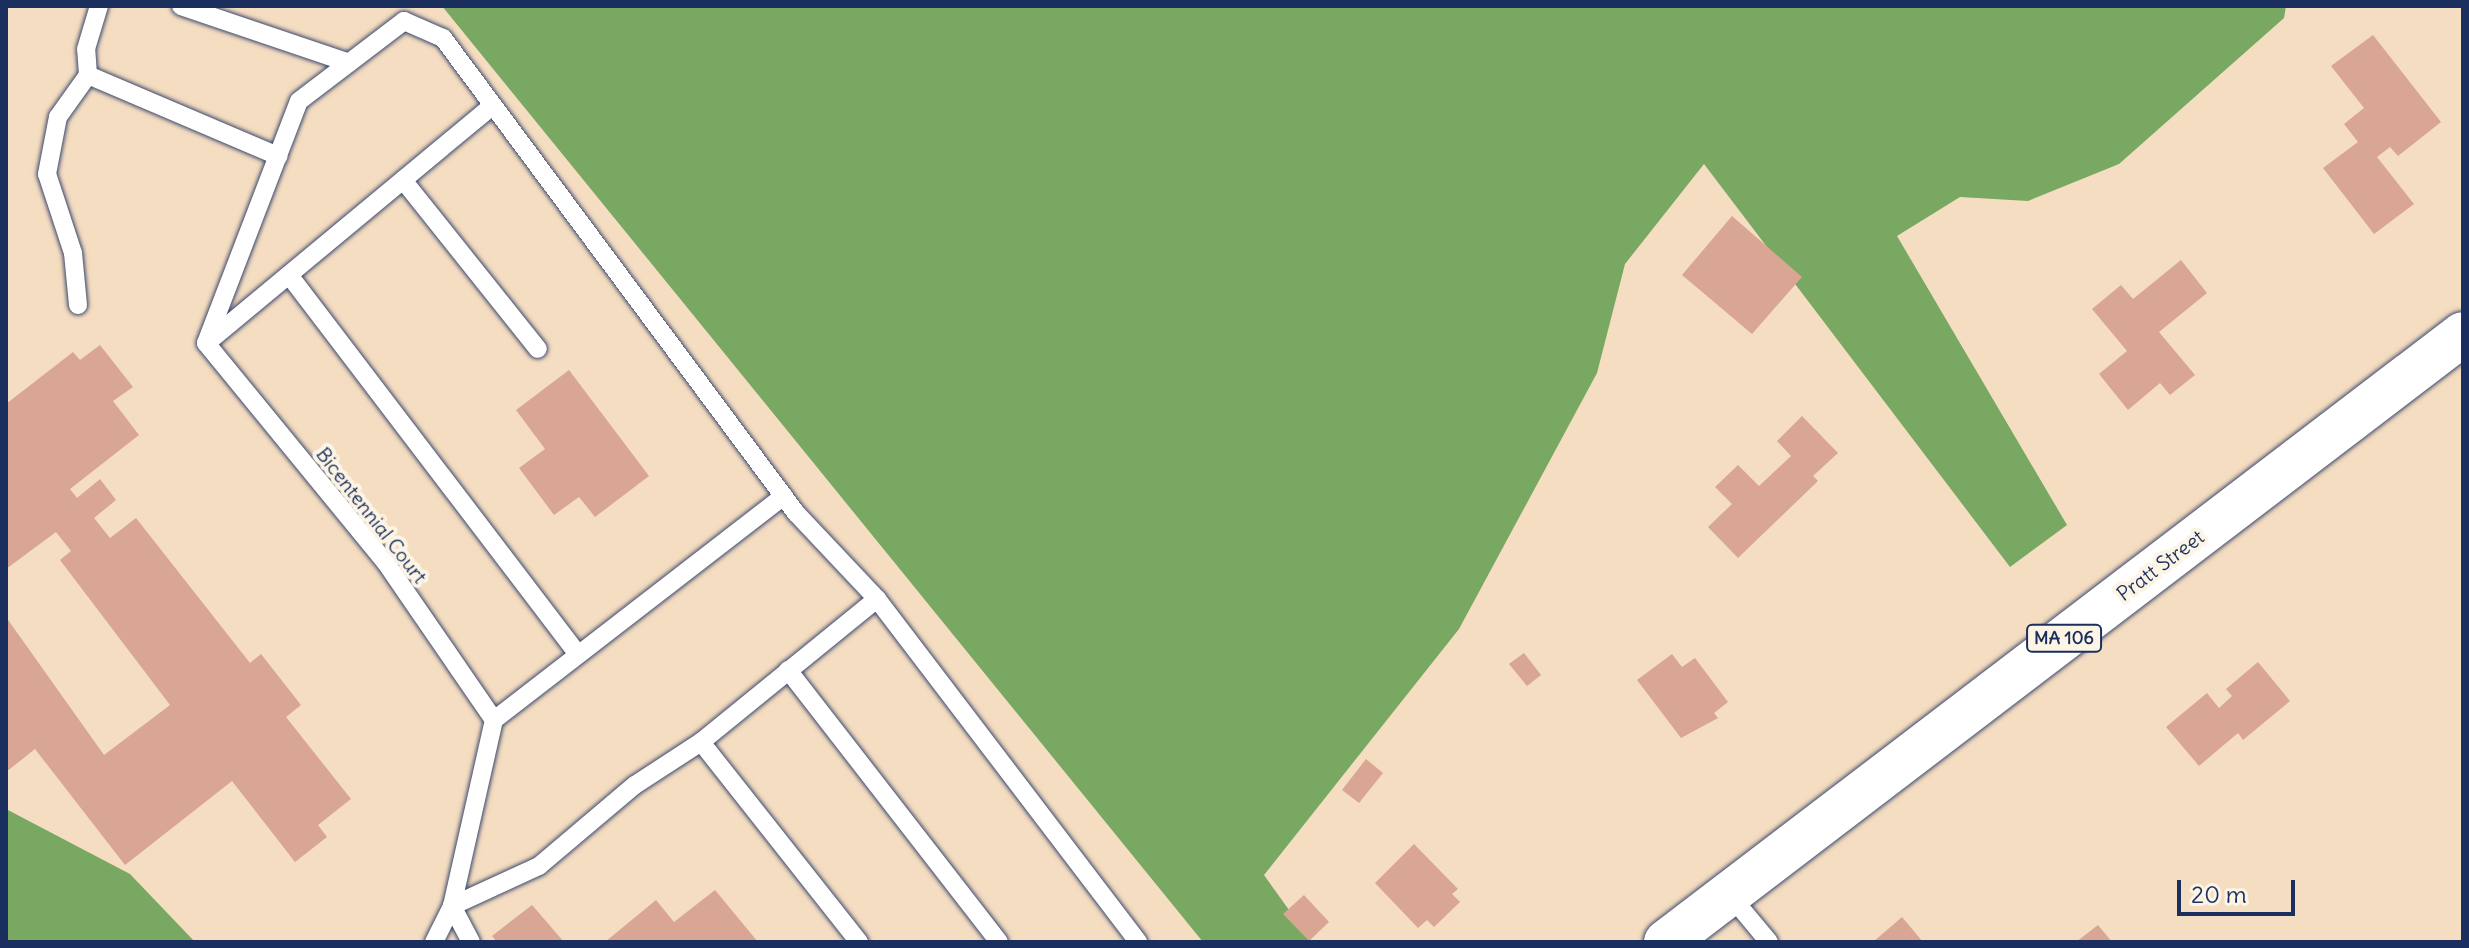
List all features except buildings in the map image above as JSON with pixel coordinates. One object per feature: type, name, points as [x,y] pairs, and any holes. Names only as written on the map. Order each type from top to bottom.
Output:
[{"type":"main road","name":"Pratt Street","points":[[1666,942],[2463,334]]},
{"type":"lane","points":[[78,305],[73,253],[47,174],[58,117],[88,75],[86,49],[99,6]]},
{"type":"lane","points":[[181,6],[349,63]]},
{"type":"lane","points":[[206,343],[299,101],[404,21],[443,38],[491,107],[784,496],[877,599],[1138,942]]},
{"type":"lane","points":[[88,75],[278,156]]},
{"type":"lane","points":[[206,343],[491,107]]},
{"type":"lane","points":[[403,180],[538,349]]},
{"type":"lane","points":[[289,275],[578,655]]},
{"type":"lane","name":"Bicentennial Court","points":[[206,343],[386,563],[494,720]]},
{"type":"lane","points":[[434,942],[452,906],[494,720],[784,496]]},
{"type":"lane","points":[[452,906],[539,866],[635,785],[701,742],[877,599]]},
{"type":"lane","points":[[788,670],[999,942]]},
{"type":"lane","points":[[701,742],[859,942]]},
{"type":"lane","points":[[1729,894],[1769,942]]},
{"type":"lane","points":[[452,906],[471,942]]},
{"type":"green space","points":[[442,6],[2286,6],[2284,18],[2119,164],[2028,201],[1960,197],[1897,236],[2067,525],[2010,567],[1704,164],[1625,264],[1597,373],[1459,629],[1264,875],[1312,942],[1203,942]]},
{"type":"green space","points":[[6,809],[130,874],[195,942],[6,942]]}]
